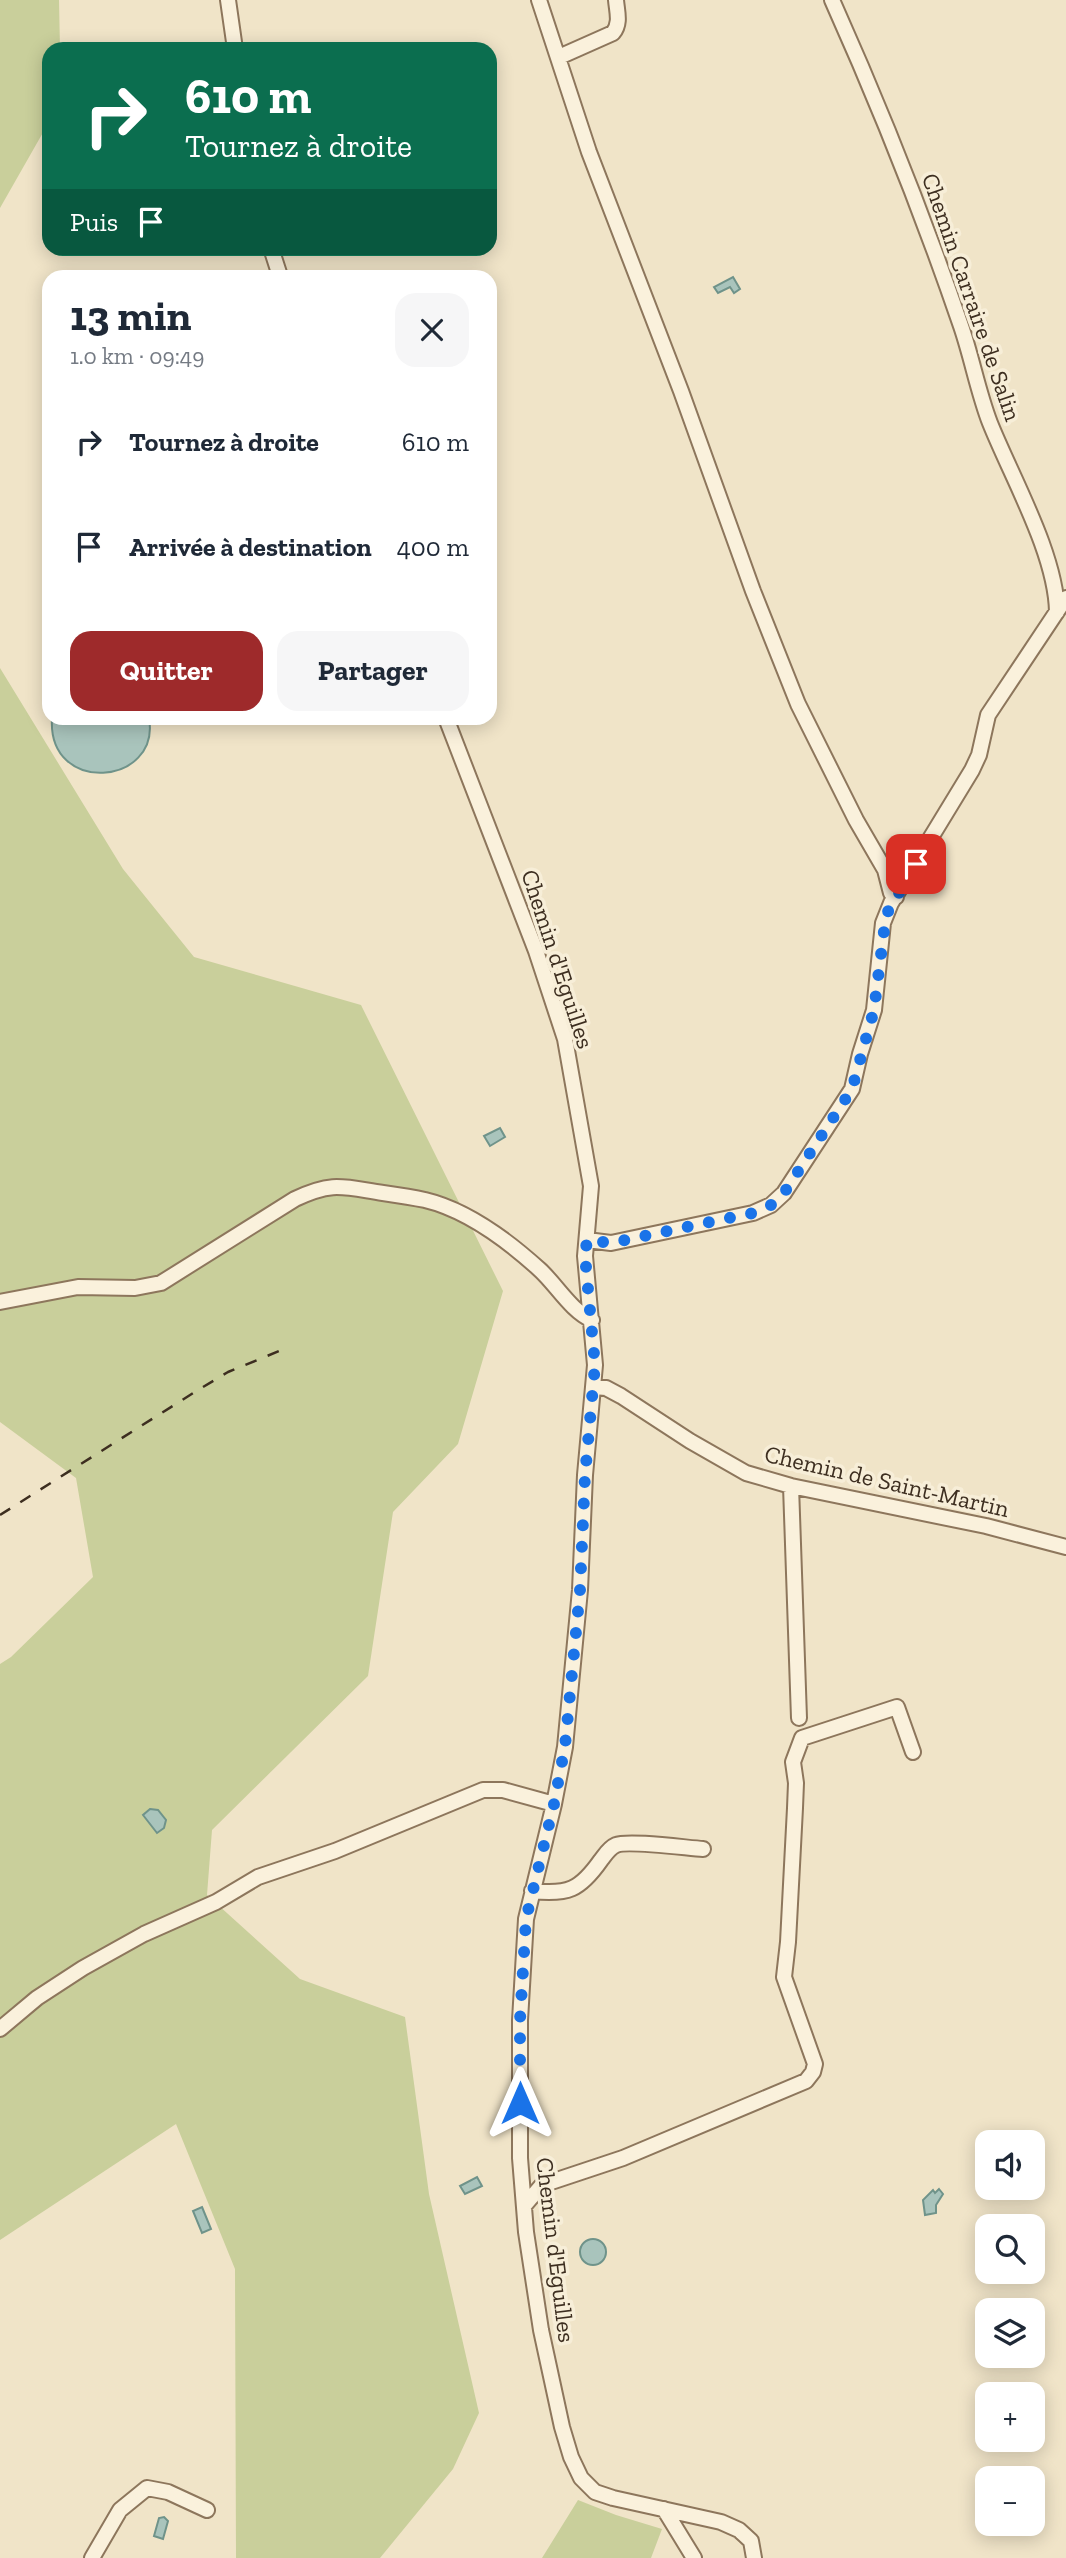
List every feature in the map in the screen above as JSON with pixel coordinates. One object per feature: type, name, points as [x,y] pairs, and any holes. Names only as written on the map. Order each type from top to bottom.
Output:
[{"type":"street","points":[[228,0],[233,42]]},
{"type":"street","points":[[539,0],[589,152],[681,391],[753,591],[792,688],[834,777],[885,870],[891,893],[896,897]]},
{"type":"street","points":[[559,57],[613,33],[619,20],[616,0]]},
{"type":"street","name":"Chemin Carraire de Salin","points":[[832,0],[882,114],[933,249],[962,328],[990,421],[1014,474],[1048,564],[1057,612]]},
{"type":"street","points":[[587,1240],[611,1243],[753,1213],[771,1205],[784,1193],[852,1089],[874,1010],[884,923],[896,897],[972,771],[979,755],[988,715],[1066,598]]},
{"type":"street","name":"Chemin d'Eguilles","points":[[449,725],[536,951],[565,1039],[591,1186],[585,1256],[592,1320],[594,1387],[585,1475],[580,1590],[565,1746],[526,1919],[520,2020],[520,2158],[541,2329],[571,2457],[581,2477],[595,2492],[721,2522],[739,2530],[751,2541],[754,2558]]},
{"type":"street","points":[[0,1302],[78,1287],[135,1288],[161,1283],[295,1199],[316,1189],[341,1186],[425,1200],[471,1219],[538,1268],[582,1315],[592,1320]]},
{"type":"street","name":"Chemin de Saint-Martin","points":[[594,1387],[606,1388],[621,1396],[690,1441],[746,1473],[791,1486],[1006,1531],[1066,1547]]},
{"type":"street","points":[[791,1486],[799,1717]]},
{"type":"street","points":[[524,2206],[542,2185],[623,2158],[806,2081],[815,2064],[784,1977],[795,1808],[793,1762],[798,1744],[802,1738],[897,1707],[913,1752]]},
{"type":"street","points":[[0,2029],[37,1998],[83,1968],[144,1934],[216,1902],[271,1871],[335,1851],[483,1790],[503,1790],[554,1804]]},
{"type":"street","points":[[532,1891],[551,1893],[578,1887],[606,1853],[620,1844],[703,1849]]},
{"type":"street","points":[[92,2558],[120,2510],[147,2488],[168,2492],[207,2510]]},
{"type":"street","points":[[664,2510],[694,2558]]},
{"type":"green space","points":[[0,0],[59,0],[60,42],[42,42],[42,134],[0,208]]},
{"type":"green space","points":[[0,668],[123,869],[194,957],[361,1005],[503,1291],[458,1444],[393,1512],[368,1676],[212,1830],[207,1895],[300,1979],[405,2017],[429,2194],[479,2413],[453,2469],[380,2558],[236,2558],[235,2269],[176,2124],[0,2240],[0,1664],[11,1657],[93,1577],[76,1478],[0,1422]]},
{"type":"green space","points":[[578,2500],[662,2529],[651,2558],[542,2558]]},
{"type":"water","points":[[733,277],[740,289],[734,293],[730,287],[718,293],[714,287]]},
{"type":"water","points":[[53,725],[149,725],[148,741],[138,758],[122,768],[103,773],[84,770],[67,760],[55,743]]},
{"type":"water","points":[[500,1128],[505,1137],[490,1146],[484,1136]]},
{"type":"water","points":[[150,1809],[158,1810],[166,1820],[164,1828],[157,1833],[143,1815]]},
{"type":"water","points":[[477,2177],[482,2186],[465,2194],[460,2186]]},
{"type":"water","points":[[939,2189],[943,2194],[936,2205],[936,2213],[925,2215],[923,2200],[933,2190],[935,2193]]},
{"type":"water","points":[[202,2207],[211,2229],[202,2233],[193,2211]]},
{"type":"water","points":[[593,2239],[602,2243],[606,2252],[602,2261],[593,2265],[584,2261],[580,2252],[584,2243]]},
{"type":"water","points":[[164,2517],[168,2521],[163,2539],[154,2536],[159,2518]]},
{"type":"railway","points":[[0,1515],[228,1372],[289,1347]]},
{"type":"route","points":[[520,2103],[520,2020],[526,1919],[565,1746],[580,1590],[585,1475],[595,1365],[585,1256],[587,1240],[611,1243],[660,1233],[753,1213],[779,1199],[852,1089],[874,1010],[886,915],[916,864]]}]
